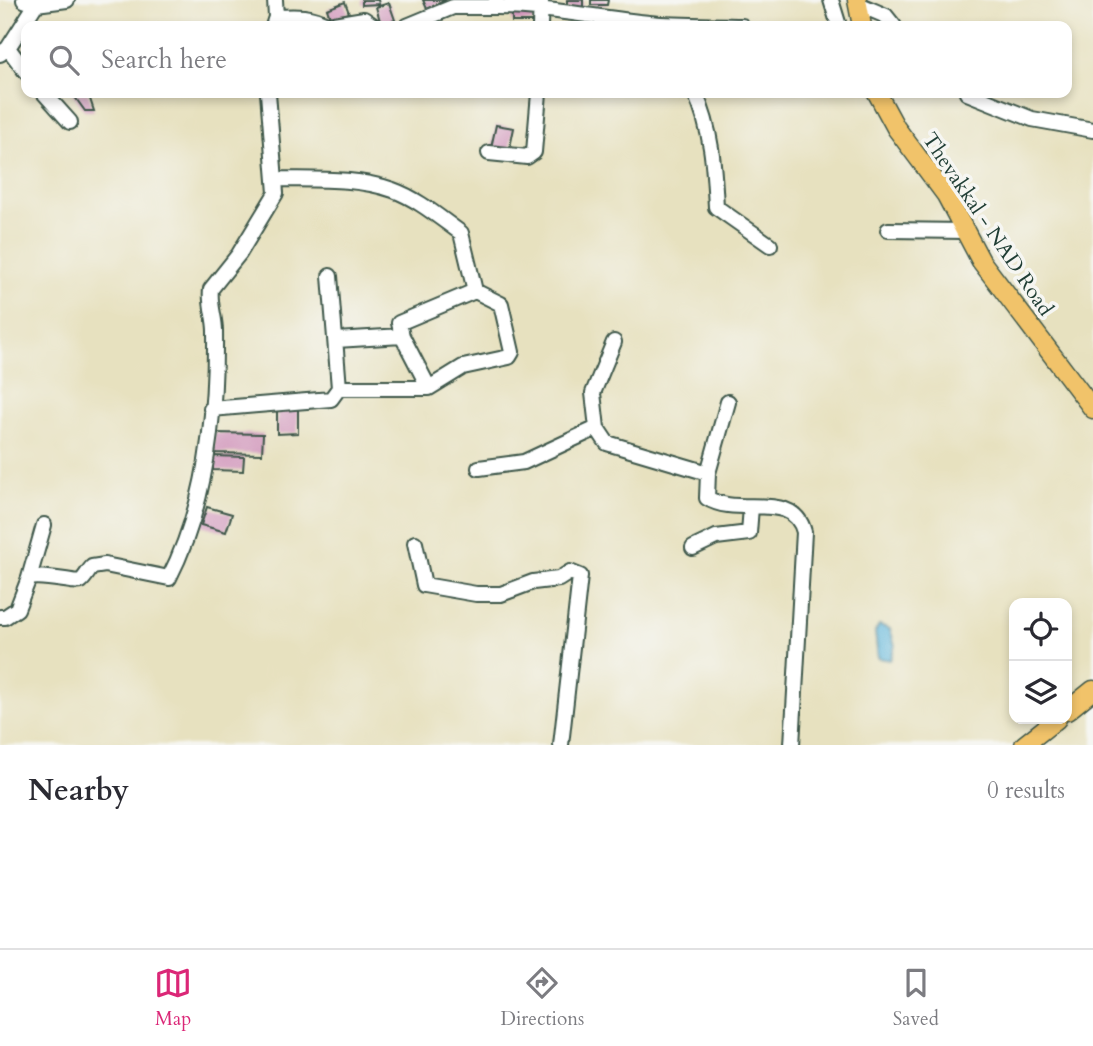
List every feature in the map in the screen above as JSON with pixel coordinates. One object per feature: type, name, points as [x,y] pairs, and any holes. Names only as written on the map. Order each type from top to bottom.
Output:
[{"type":"main road","points":[[858,2],[861,21]]},
{"type":"main road","name":"Thevakkal - NAD Road","points":[[880,98],[896,128],[946,195],[981,261],[1093,409]]},
{"type":"main road","points":[[1072,707],[1093,690]]},
{"type":"main road","points":[[1024,745],[1051,724]]},
{"type":"street","points":[[21,67],[4,51],[30,2],[67,0]]},
{"type":"street","points":[[274,21],[275,0]]},
{"type":"street","points":[[831,0],[837,21]]},
{"type":"street","points":[[858,2],[886,16],[890,21]]},
{"type":"street","points":[[419,21],[453,7],[497,3],[541,4],[567,14],[634,21]]},
{"type":"street","points":[[279,21],[306,16],[324,21]]},
{"type":"street","points":[[350,21],[367,21]]},
{"type":"street","points":[[48,98],[70,122]]},
{"type":"street","points":[[29,578],[48,575],[74,582],[81,581],[92,567],[105,565],[169,578],[186,534],[209,447],[215,330],[211,289],[239,254],[276,193],[268,98]]},
{"type":"street","points":[[489,153],[527,157],[534,152],[539,98]]},
{"type":"street","points":[[697,98],[705,116],[714,156],[716,208],[770,245]]},
{"type":"street","points":[[980,98],[1032,119],[1093,130]]},
{"type":"street","points":[[275,179],[342,180],[392,189],[413,199],[461,233],[475,291]]},
{"type":"street","points":[[888,230],[965,231]]},
{"type":"street","points":[[211,409],[331,399],[339,388],[330,276]]},
{"type":"street","points":[[339,388],[429,388],[463,367],[511,356],[501,304],[475,291],[399,323],[402,336],[429,388]]},
{"type":"street","points":[[336,340],[402,336]]},
{"type":"street","points":[[614,342],[593,393],[597,428],[607,443],[709,473]]},
{"type":"street","points":[[727,402],[709,473],[707,498],[725,506],[790,509],[801,518],[804,532],[792,745]]},
{"type":"street","points":[[480,468],[524,462],[597,428]]},
{"type":"street","points":[[692,548],[716,537],[743,536],[749,533],[751,507]]},
{"type":"street","points":[[0,617],[5,617],[17,609],[44,525]]},
{"type":"street","points":[[415,543],[424,585],[443,590],[501,594],[533,582],[559,579],[570,572],[580,576],[561,745]]},
{"type":"water","points":[[879,625],[890,629],[895,646],[890,660],[878,658],[875,632]]},
{"type":"building","points":[[362,0],[378,0],[379,4],[362,5]]},
{"type":"building","points":[[423,0],[446,0],[427,9]]},
{"type":"building","points":[[567,0],[583,0],[583,9],[567,9]]},
{"type":"building","points":[[591,0],[608,0],[607,5],[591,5]]},
{"type":"building","points":[[345,2],[349,13],[331,20],[327,9]]},
{"type":"building","points":[[389,3],[395,20],[380,21],[376,7]]},
{"type":"building","points":[[512,12],[534,12],[534,21],[512,21]]},
{"type":"building","points":[[76,98],[90,98],[94,111],[85,111]]},
{"type":"building","points":[[496,125],[514,128],[509,152],[491,148]]},
{"type":"building","points":[[277,409],[298,409],[298,433],[277,434]]},
{"type":"building","points":[[214,433],[263,434],[262,454],[214,453]]},
{"type":"building","points":[[213,456],[244,457],[243,471],[213,470]]},
{"type":"building","points":[[207,507],[232,514],[226,532],[201,525]]}]
